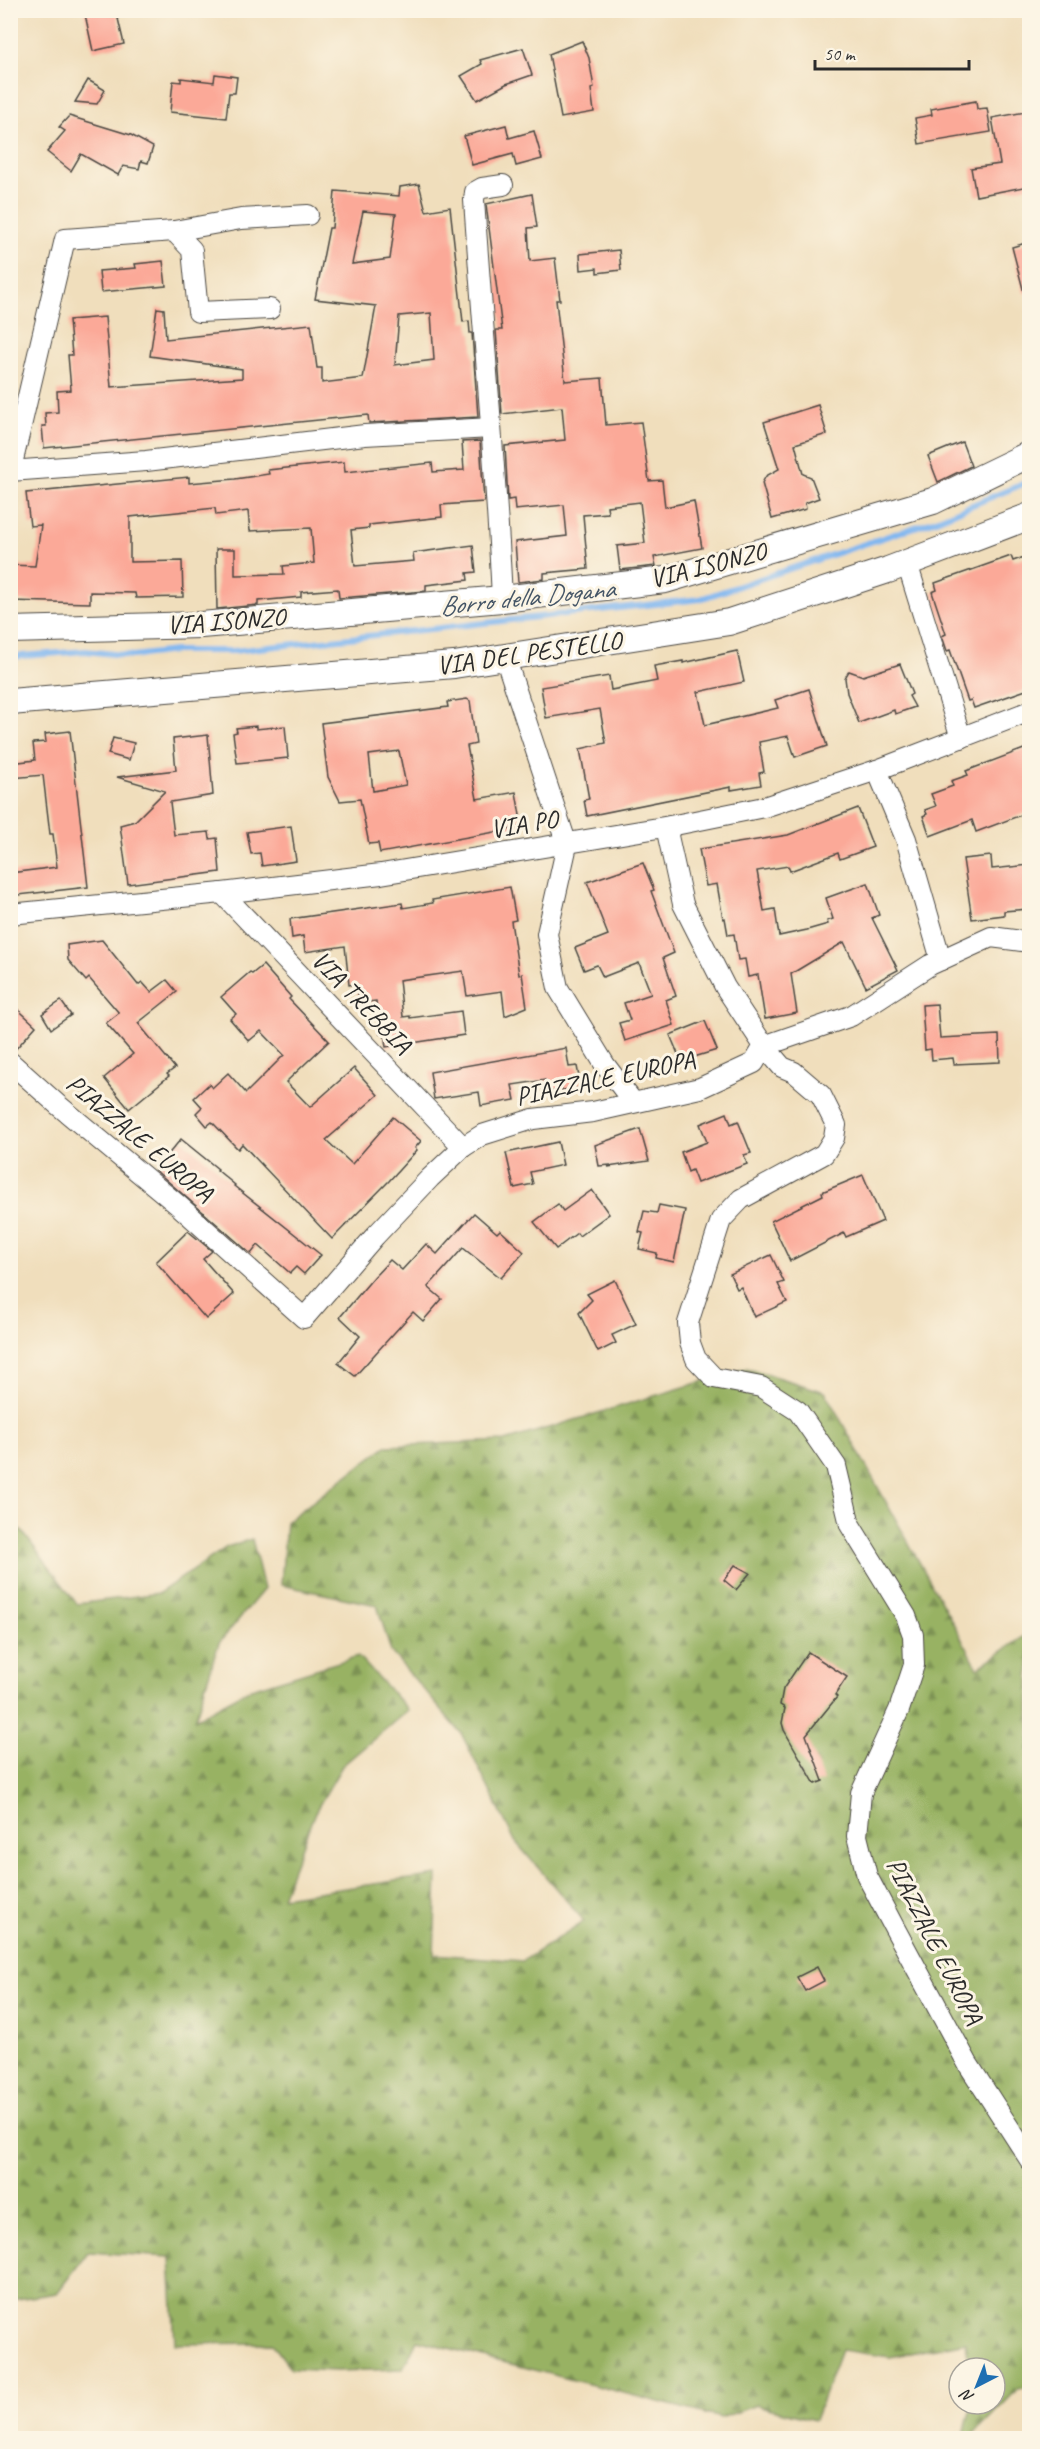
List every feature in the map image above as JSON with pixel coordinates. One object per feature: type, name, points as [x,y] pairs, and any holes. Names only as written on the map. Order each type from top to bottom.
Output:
[{"type":"street","points":[[502,185],[482,188],[476,192],[474,200],[496,477],[502,599]]},
{"type":"street","points":[[308,215],[241,219],[174,231],[65,239],[11,472],[146,461],[365,435],[491,428]]},
{"type":"street","points":[[174,231],[192,250],[198,312],[270,309]]},
{"type":"street","name":"VIA ISONZO","points":[[10,630],[201,625],[502,599],[666,580],[933,501],[1029,454]]},
{"type":"street","name":"VIA DEL PESTELLO","points":[[10,702],[454,665],[729,622],[907,563],[1029,516]]},
{"type":"street","points":[[907,563],[961,738]]},
{"type":"street","points":[[505,657],[567,845],[546,934],[558,988],[605,1065],[633,1102]]},
{"type":"street","name":"VIA PO","points":[[10,914],[222,893],[381,874],[567,845],[670,826],[764,807],[878,770],[1029,711]]},
{"type":"street","points":[[878,770],[906,839],[941,960]]},
{"type":"street","points":[[670,826],[668,836],[683,904],[725,987],[764,1046],[851,1016],[930,965],[990,938],[1029,942]]},
{"type":"street","name":"VIA TREBBIA","points":[[222,893],[463,1147]]},
{"type":"street","name":"PIAZZALE EUROPA","points":[[10,1062],[178,1205],[304,1318],[375,1236],[430,1178],[463,1147],[482,1135],[533,1119],[593,1112],[700,1088],[754,1063],[764,1046],[782,1067],[794,1072],[821,1095],[836,1125],[834,1138],[824,1154],[741,1199],[721,1220],[688,1323],[690,1343],[696,1359],[714,1378],[761,1387],[798,1412],[836,1466],[850,1525],[906,1616],[913,1635],[914,1665],[899,1710],[861,1792],[857,1836],[867,1875],[894,1927],[968,2064],[1029,2160]]},
{"type":"green space","points":[[747,1368],[825,1392],[978,1668],[1029,1633],[1030,1772],[1021,1811],[1030,1827],[1029,2387],[1018,2389],[1007,2400],[1007,2356],[968,2356],[966,2342],[890,2357],[841,2350],[815,2420],[756,2405],[721,2418],[417,2340],[403,2369],[337,2371],[291,2369],[272,2343],[175,2344],[170,2257],[88,2252],[57,2293],[11,2300],[11,1524],[22,1531],[77,1604],[159,1593],[227,1547],[252,1539],[264,1589],[219,1643],[195,1719],[248,1690],[358,1656],[408,1710],[342,1766],[315,1812],[282,1897],[437,1875],[434,1954],[523,1961],[584,1921],[515,1841],[461,1733],[391,1652],[377,1605],[281,1585],[286,1522],[386,1446],[505,1441]]},
{"type":"green space","points":[[969,2416],[992,2416],[970,2438],[963,2438]]},
{"type":"building","points":[[84,10],[116,10],[124,44],[93,51]]},
{"type":"building","points":[[582,41],[589,58],[594,88],[591,89],[594,112],[561,118],[549,54]]},
{"type":"building","points":[[523,48],[532,75],[506,84],[477,100],[461,76],[482,64],[480,60]]},
{"type":"building","points":[[215,74],[237,77],[235,93],[229,93],[226,118],[170,112],[173,81],[181,82],[181,78],[214,82]]},
{"type":"building","points":[[88,80],[105,90],[97,104],[75,102]]},
{"type":"building","points":[[976,101],[977,109],[987,108],[991,132],[919,144],[915,118],[932,115],[931,109]]},
{"type":"building","points":[[1025,112],[1029,134],[1029,186],[976,196],[971,168],[1000,164],[992,118]]},
{"type":"building","points":[[69,116],[131,135],[153,147],[148,163],[141,161],[139,169],[123,166],[118,175],[81,154],[71,171],[47,152],[65,131],[59,127]]},
{"type":"building","points":[[506,125],[509,138],[534,131],[542,159],[516,166],[513,154],[472,165],[464,136]]},
{"type":"building","points":[[419,184],[426,211],[450,207],[463,322],[469,321],[470,333],[472,333],[478,417],[369,423],[368,415],[44,448],[42,426],[46,426],[45,413],[58,412],[57,391],[71,390],[68,355],[72,355],[69,320],[105,317],[111,387],[242,378],[242,369],[150,356],[157,308],[164,309],[166,339],[311,324],[317,368],[322,368],[322,383],[363,378],[376,306],[315,299],[329,228],[332,228],[335,191],[399,196],[400,187]],"holes":[[[363,211],[396,214],[390,259],[352,264]],[[431,313],[434,360],[395,365],[399,316]]]},
{"type":"building","points":[[532,194],[537,227],[528,228],[530,261],[555,258],[560,300],[556,300],[565,381],[602,378],[606,425],[641,422],[649,481],[662,480],[665,507],[694,501],[702,548],[654,557],[656,566],[620,570],[617,546],[645,543],[640,502],[607,506],[608,513],[583,515],[588,569],[544,573],[544,579],[518,582],[515,542],[567,536],[564,505],[515,510],[514,499],[508,500],[505,446],[565,440],[562,407],[502,414],[496,330],[502,330],[486,204]]},
{"type":"building","points":[[1029,242],[1029,292],[1024,293],[1012,247]]},
{"type":"building","points":[[619,250],[621,270],[597,273],[597,268],[581,270],[580,254]]},
{"type":"building","points":[[163,261],[166,286],[101,292],[99,271],[136,268],[135,264]]},
{"type":"building","points":[[818,405],[827,434],[795,444],[803,474],[811,477],[819,498],[805,503],[806,509],[772,519],[762,483],[766,476],[779,469],[764,422]]},
{"type":"building","points":[[480,441],[484,502],[441,505],[442,517],[369,525],[369,528],[351,530],[355,566],[414,561],[413,553],[473,545],[476,572],[467,573],[468,580],[426,585],[426,591],[339,598],[338,589],[301,592],[301,597],[258,601],[258,605],[217,609],[216,549],[235,549],[235,575],[284,574],[283,566],[314,563],[311,528],[250,531],[248,511],[216,515],[215,508],[130,517],[130,562],[182,561],[183,597],[136,598],[135,593],[90,592],[90,603],[10,601],[10,565],[35,566],[38,546],[41,525],[30,526],[26,493],[189,477],[189,483],[235,479],[269,474],[268,470],[344,462],[345,472],[432,463],[433,472],[464,470],[462,442]]},
{"type":"building","points":[[962,442],[971,466],[938,482],[928,456]]},
{"type":"building","points":[[1011,556],[1013,561],[1024,557],[1029,574],[1029,689],[974,708],[971,700],[968,701],[950,650],[947,651],[942,636],[946,634],[932,592],[937,590],[935,583]]},
{"type":"building","points":[[737,651],[744,682],[698,692],[705,725],[778,708],[775,700],[809,689],[827,746],[795,757],[788,736],[759,742],[764,772],[759,773],[761,785],[731,790],[731,787],[587,816],[584,800],[589,799],[580,749],[606,743],[600,709],[546,718],[541,687],[609,676],[611,690],[657,681],[654,666],[683,661],[683,663]]},
{"type":"building","points":[[900,664],[912,694],[909,696],[915,707],[895,714],[894,710],[859,723],[847,693],[845,678],[849,671],[863,676]]},
{"type":"building","points":[[467,699],[470,701],[476,744],[467,746],[477,799],[516,792],[522,827],[380,853],[378,843],[369,844],[360,799],[340,801],[328,777],[321,723],[448,707],[447,702]],"holes":[[[399,751],[406,785],[373,791],[369,755]]]},
{"type":"building","points":[[256,726],[256,729],[285,726],[288,758],[237,763],[233,733],[237,732],[236,728]]},
{"type":"building","points":[[70,731],[88,887],[10,896],[10,873],[57,867],[53,834],[50,834],[43,775],[12,778],[11,763],[35,760],[33,743],[46,742],[45,734]]},
{"type":"building","points":[[208,735],[213,795],[170,802],[174,835],[209,832],[210,839],[217,838],[220,872],[128,884],[120,825],[135,821],[165,791],[117,777],[176,770],[173,739]]},
{"type":"building","points":[[113,738],[134,743],[129,760],[108,754]]},
{"type":"building","points":[[1029,747],[1029,812],[976,832],[972,820],[930,836],[923,816],[927,814],[925,810],[936,806],[931,794],[953,786],[951,781],[968,775],[966,771]]},
{"type":"building","points":[[858,808],[873,847],[840,859],[838,853],[790,871],[788,866],[757,871],[764,911],[775,909],[779,936],[807,930],[828,924],[827,921],[833,919],[826,898],[868,883],[879,915],[872,918],[898,970],[866,987],[844,942],[791,974],[797,1013],[765,1019],[758,975],[748,977],[745,959],[738,960],[734,934],[728,935],[725,918],[723,919],[717,884],[706,886],[699,849],[788,835]]},
{"type":"building","points":[[291,826],[296,861],[262,866],[260,853],[251,854],[247,832]]},
{"type":"building","points":[[991,856],[992,869],[1029,865],[1029,909],[1004,911],[1004,915],[972,919],[963,859]]},
{"type":"building","points":[[643,863],[674,953],[663,958],[676,996],[666,1000],[674,1025],[625,1041],[619,1023],[630,1020],[624,1003],[651,994],[639,963],[603,977],[597,965],[584,970],[575,948],[608,935],[587,882]]},
{"type":"building","points":[[510,887],[516,920],[511,921],[519,975],[522,974],[527,1007],[505,1016],[502,991],[467,996],[463,971],[399,980],[403,1017],[461,1011],[464,1035],[386,1047],[384,1033],[380,1034],[376,1001],[359,1003],[357,984],[349,985],[345,946],[305,952],[303,936],[292,938],[290,919],[402,903],[403,908],[433,903],[432,900]]},
{"type":"building","points":[[102,940],[138,985],[142,982],[151,992],[167,980],[177,992],[138,1023],[175,1068],[167,1074],[169,1076],[129,1109],[104,1078],[133,1054],[106,1023],[119,1013],[89,978],[86,981],[68,960],[67,945]]},
{"type":"building","points":[[263,965],[291,997],[289,999],[329,1041],[286,1082],[310,1107],[354,1068],[378,1095],[326,1140],[352,1164],[393,1117],[421,1141],[415,1148],[417,1150],[389,1181],[332,1239],[242,1144],[238,1149],[212,1122],[207,1126],[196,1113],[202,1107],[194,1098],[209,1084],[212,1088],[228,1073],[246,1093],[284,1055],[261,1031],[249,1041],[230,1019],[236,1014],[221,997],[250,972],[252,974]]},
{"type":"building","points":[[61,1001],[71,1015],[51,1029],[42,1014]]},
{"type":"building","points":[[10,1002],[36,1026],[14,1051],[10,1050]]},
{"type":"building","points":[[937,1004],[940,1038],[999,1035],[1000,1062],[954,1064],[953,1058],[932,1060],[931,1049],[925,1050],[922,1005]]},
{"type":"building","points":[[705,1021],[717,1050],[681,1061],[670,1035]]},
{"type":"building","points":[[566,1048],[569,1067],[577,1066],[581,1088],[547,1092],[545,1080],[512,1085],[515,1100],[481,1106],[479,1092],[434,1099],[430,1072]]},
{"type":"building","points":[[727,1113],[731,1124],[738,1121],[751,1153],[744,1155],[747,1164],[697,1183],[692,1170],[688,1172],[681,1152],[707,1142],[700,1124]]},
{"type":"building","points":[[640,1129],[649,1161],[608,1167],[611,1165],[599,1166],[595,1145]]},
{"type":"building","points":[[181,1139],[218,1169],[234,1186],[321,1255],[304,1274],[296,1267],[290,1273],[258,1245],[251,1254],[155,1170]]},
{"type":"building","points":[[558,1142],[563,1165],[530,1172],[533,1184],[514,1188],[506,1153]]},
{"type":"building","points":[[863,1175],[883,1221],[846,1237],[844,1233],[790,1261],[771,1221],[823,1195],[822,1192]]},
{"type":"building","points":[[592,1190],[609,1214],[579,1236],[577,1233],[556,1249],[534,1222],[558,1204],[563,1211]]},
{"type":"building","points":[[659,1205],[685,1210],[674,1262],[656,1258],[657,1253],[639,1249],[643,1233],[639,1232],[644,1211],[657,1213]]},
{"type":"building","points":[[474,1213],[497,1233],[500,1230],[524,1252],[501,1278],[463,1248],[428,1287],[442,1299],[423,1321],[413,1312],[355,1376],[338,1363],[360,1336],[340,1317],[374,1277],[390,1260],[402,1270],[426,1244],[437,1254]]},
{"type":"building","points":[[188,1231],[212,1251],[203,1259],[234,1294],[206,1319],[156,1262]]},
{"type":"building","points":[[771,1255],[784,1282],[778,1284],[787,1302],[754,1317],[741,1287],[737,1289],[730,1274]]},
{"type":"building","points":[[615,1280],[636,1324],[612,1335],[616,1343],[598,1352],[579,1313],[592,1300],[587,1294]]},
{"type":"building","points":[[735,1565],[750,1573],[736,1590],[724,1580]]},
{"type":"building","points":[[808,1652],[847,1677],[835,1695],[837,1697],[806,1735],[823,1781],[815,1784],[784,1730],[782,1723],[785,1708],[780,1705],[783,1689]]},
{"type":"building","points":[[817,1967],[824,1981],[805,1991],[797,1977]]},
{"type":"waterway","name":"Borro della Dogana","points":[[10,657],[85,651],[133,656],[175,651],[233,651],[700,599],[936,520],[1030,481]]}]
